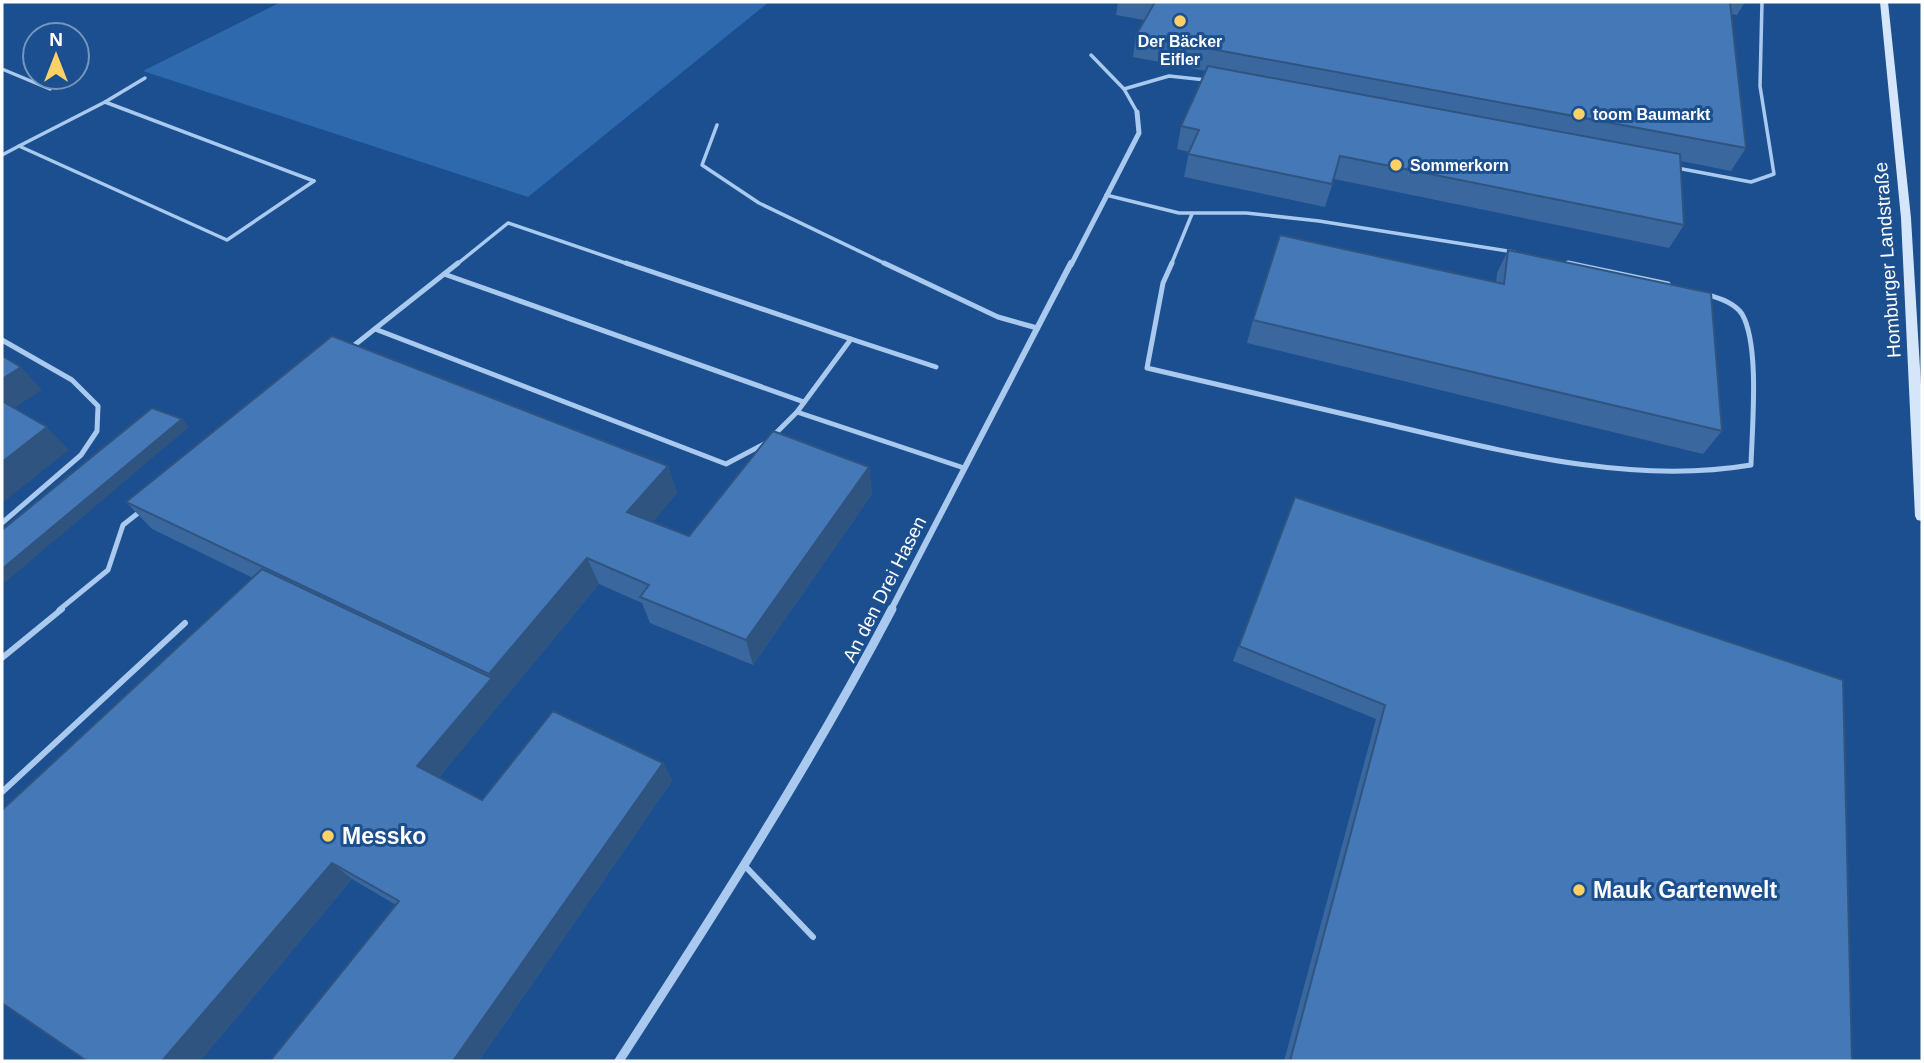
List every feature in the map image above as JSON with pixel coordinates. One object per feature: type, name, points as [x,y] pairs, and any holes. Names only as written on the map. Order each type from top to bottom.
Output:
[{"type":"main road","name":"Homburger Landstraße","points":[[1884,2],[1906,218],[1922,516]]},
{"type":"street","name":"An den Drei Hasen","points":[[619,1061],[745,866],[842,704],[1139,133],[1137,112]]},
{"type":"lane","points":[[1668,167],[1751,182],[1774,174],[1760,86],[1762,2]]},
{"type":"lane","points":[[1091,55],[1124,89],[1137,112]]},
{"type":"lane","points":[[2,69],[21,77]]},
{"type":"lane","points":[[1124,89],[1169,76],[1216,82]]},
{"type":"lane","points":[[2,155],[105,102],[145,78]]},
{"type":"lane","points":[[19,146],[227,240],[314,181],[105,102]]},
{"type":"lane","points":[[717,125],[702,165],[759,202],[998,317],[1037,328]]},
{"type":"lane","points":[[1106,195],[1166,211],[1192,214],[1246,213],[1315,220],[1450,239],[1517,253]]},
{"type":"lane","points":[[1192,214],[1163,283],[1147,368],[1471,443],[1628,471],[1715,471],[1751,465],[1752,355],[1744,315],[1727,300],[1702,293]]},
{"type":"lane","points":[[342,355],[508,223],[936,367]]},
{"type":"lane","points":[[1557,261],[1676,287]]},
{"type":"lane","points":[[444,274],[804,402]]},
{"type":"lane","points":[[375,329],[726,464],[764,445],[797,412],[851,340]]},
{"type":"lane","points":[[2,340],[72,380],[98,406],[97,431],[81,456],[2,523]]},
{"type":"lane","points":[[797,412],[964,468]]},
{"type":"lane","points":[[2,658],[108,570],[123,525],[145,508]]},
{"type":"lane","points":[[2,792],[185,623]]},
{"type":"lane","points":[[745,866],[813,937]]},
{"type":"shaded area","points":[[281,2],[769,2],[528,197],[143,71]]},
{"type":"building","name":"toom Baumarkt","points":[[1155,2],[1730,2],[1746,148],[1136,35]]},
{"type":"building","name":"Sommerkorn","points":[[1208,66],[1680,154],[1684,225],[1340,156],[1332,184],[1188,154],[1199,130],[1181,126]]},
{"type":"building","points":[[1280,235],[1504,284],[1508,250],[1711,293],[1722,431],[1253,320]]},
{"type":"building","points":[[332,336],[668,466],[627,512],[689,536],[773,431],[869,467],[746,640],[640,597],[649,585],[587,558],[489,674],[126,502]]},
{"type":"building","points":[[2,356],[21,367],[2,379]]},
{"type":"building","points":[[2,401],[47,427],[2,462]]},
{"type":"building","points":[[152,408],[182,419],[2,569],[2,530]]},
{"type":"building","name":"Mauk Gartenwelt","points":[[1295,497],[1843,680],[1852,1061],[1290,1061],[1385,705],[1239,646]]},
{"type":"building","name":"Messko","points":[[262,569],[492,678],[417,766],[482,800],[553,711],[663,763],[453,1061],[270,1061],[399,901],[332,863],[162,1061],[87,1061],[2,1003],[2,810]]},
{"type":"place","name":"Der Bäcker Eifler","points":[[1180,21]]},
{"type":"place","name":"toom Baumarkt","points":[[1579,114]]},
{"type":"place","name":"Sommerkorn","points":[[1396,165]]},
{"type":"place","name":"Messko","points":[[328,836]]},
{"type":"place","name":"Mauk Gartenwelt","points":[[1579,890]]}]
